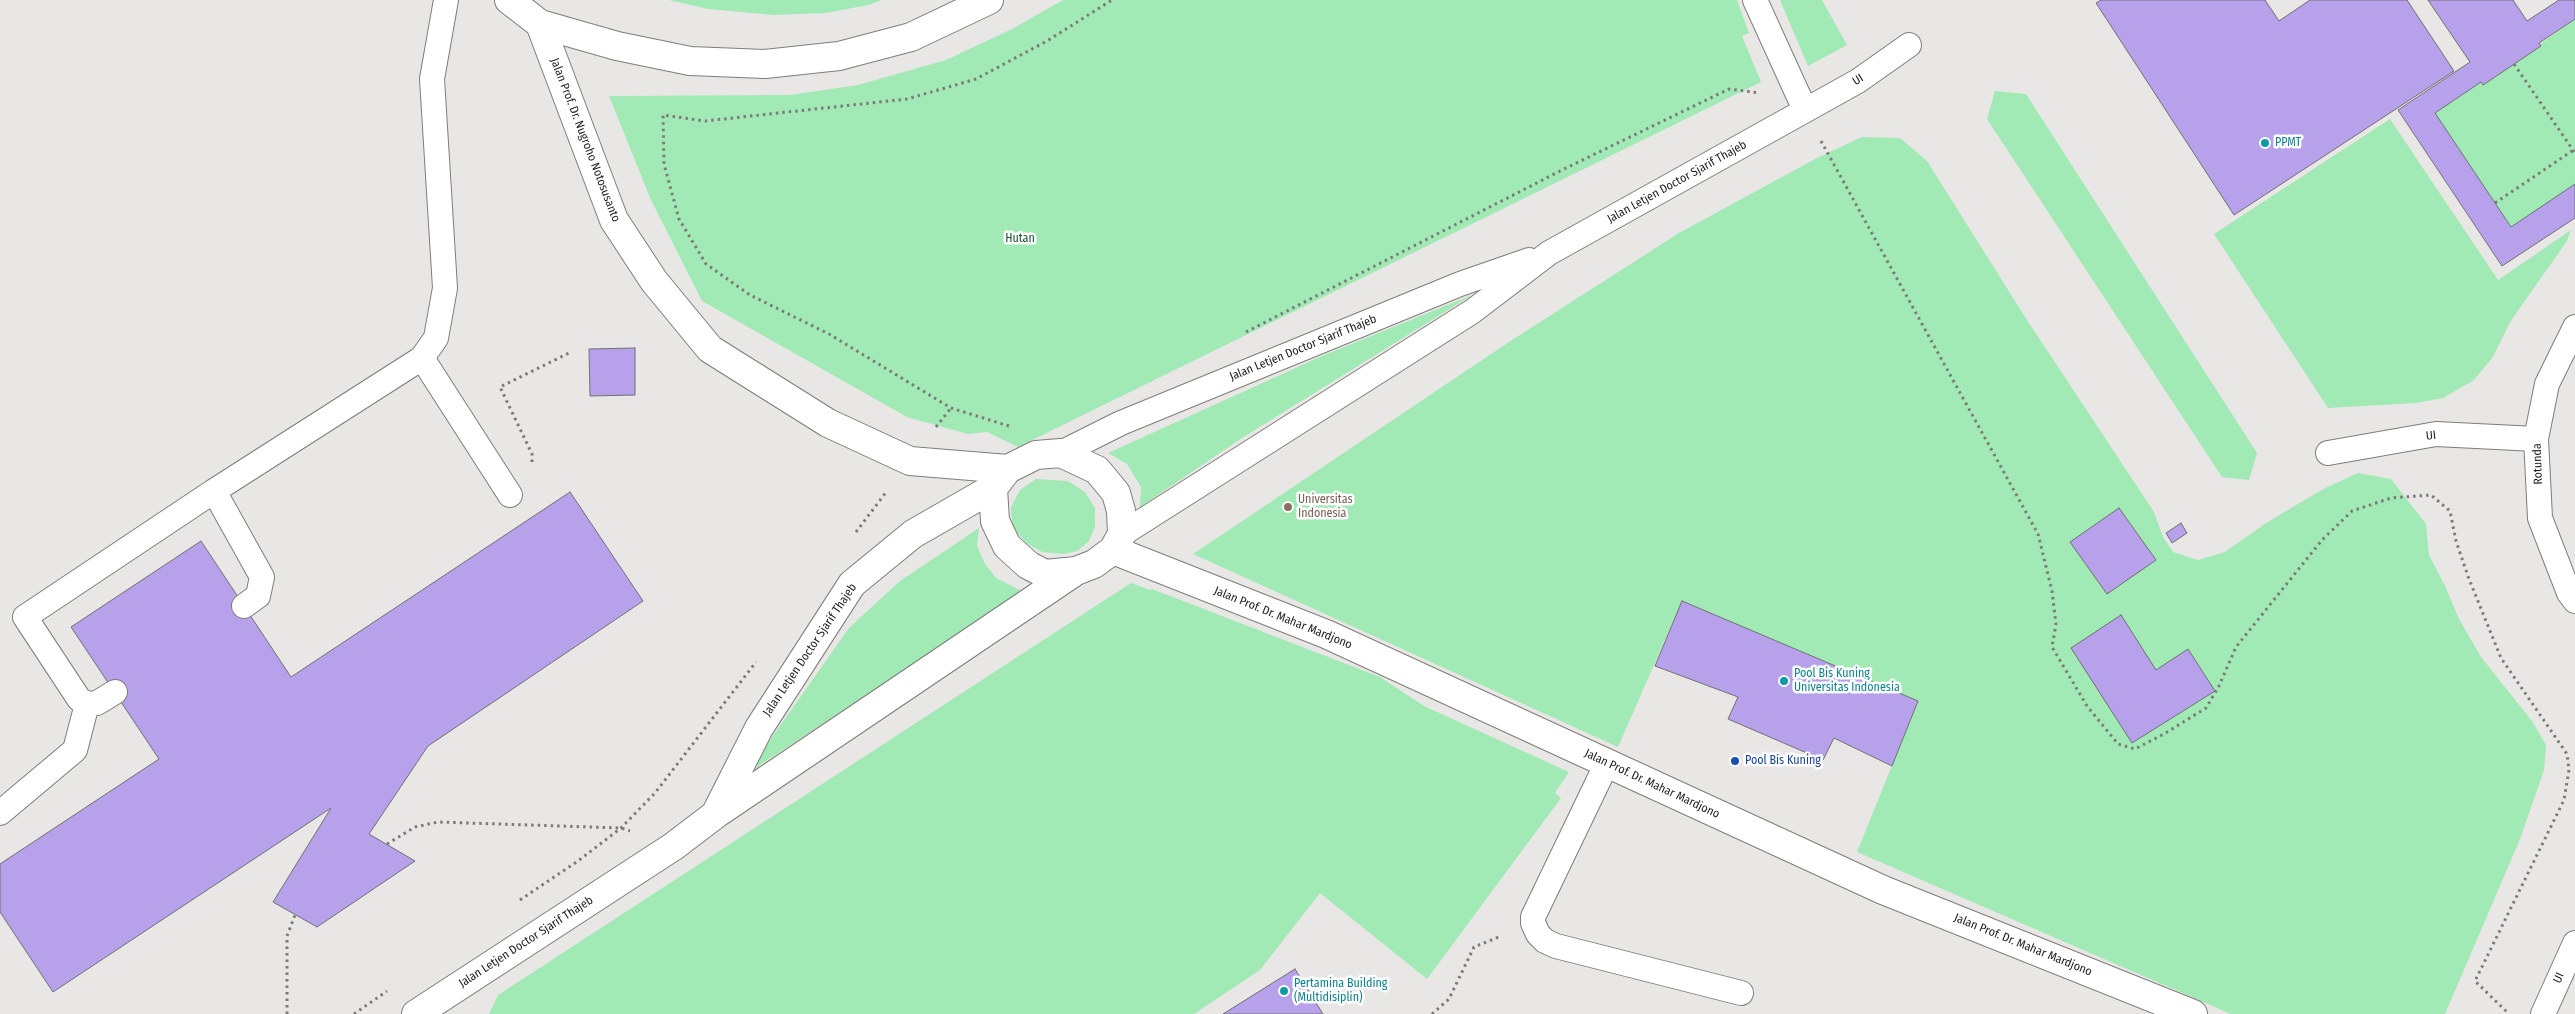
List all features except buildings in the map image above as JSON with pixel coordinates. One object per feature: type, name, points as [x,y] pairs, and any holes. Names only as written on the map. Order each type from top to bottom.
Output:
[{"type":"street","points":[[509,0],[540,24],[617,46],[690,61],[765,64],[839,56],[911,37],[989,0]]},
{"type":"street","name":"Jalan Prof. Dr. Nugroho Notosusanto","points":[[540,24],[614,220],[654,281],[710,349],[828,423],[910,461],[1001,478]]},
{"type":"street","points":[[1062,453],[1098,470],[1116,493],[1121,511],[1118,542],[1094,564],[1076,571],[1045,574],[1028,565],[1007,546],[995,521],[1001,478],[1036,455],[1062,453]]},
{"type":"street","name":"Jalan Letjen Doctor Sjarif Thajeb","points":[[716,814],[759,728],[852,584],[914,534],[1001,478]]},
{"type":"street","name":"Jalan Prof. Dr. Mahar Mardjono","points":[[1118,542],[1326,634],[1883,890],[2154,1007],[2193,1014]]},
{"type":"street","name":"Jalan Letjen Doctor Sjarif Thajeb","points":[[426,1010],[674,846],[716,814],[1076,571]]},
{"type":"lane","points":[[115,692],[97,703],[87,704],[79,699],[25,617],[214,491],[422,358],[436,338],[445,288],[432,79],[446,0]]},
{"type":"lane","points":[[1754,0],[1804,110]]},
{"type":"lane","name":"UI","points":[[1804,110],[1858,81],[1909,45]]},
{"type":"lane","name":"Jalan Letjen Doctor Sjarif Thajeb","points":[[1118,542],[1473,311],[1549,253],[1804,110]]},
{"type":"lane","name":"Jalan Letjen Doctor Sjarif Thajeb","points":[[1062,453],[1130,419],[1460,284],[1549,253]]},
{"type":"lane","name":"Rotunda","points":[[2575,327],[2547,384],[2536,439],[2540,518],[2568,593],[2575,601]]},
{"type":"lane","points":[[422,358],[508,491]]},
{"type":"lane","name":"UI","points":[[2328,453],[2436,434],[2536,439]]},
{"type":"lane","points":[[214,491],[262,577],[258,596],[244,606]]},
{"type":"lane","points":[[0,813],[75,750],[87,704]]},
{"type":"lane","points":[[1607,763],[1532,917],[1533,923],[1546,941],[1556,946],[1741,993]]},
{"type":"lane","name":"UI","points":[[2543,1014],[2575,942]]},
{"type":"path","points":[[1010,426],[951,408],[829,334],[750,295],[706,264],[679,219],[664,164],[663,115],[705,121],[907,99],[976,80],[1047,41],[1112,0]]},
{"type":"path","points":[[2495,203],[2574,150],[2514,64]]},
{"type":"path","points":[[1241,335],[1553,174],[1729,89],[1768,94],[1804,110],[2038,534],[2052,590],[2056,624],[2052,647],[2087,706],[2118,744],[2135,749],[2164,734],[2206,708],[2220,686],[2236,647],[2322,540],[2352,511],[2391,498],[2431,495],[2450,511],[2461,556],[2501,658],[2567,754],[2570,770],[2564,800],[2475,981],[2509,1014]]},
{"type":"path","points":[[508,491],[532,465],[532,454],[500,387],[572,352]]},
{"type":"path","points":[[849,540],[951,408]]},
{"type":"path","points":[[513,905],[578,861],[621,828],[655,793],[758,658]]},
{"type":"path","points":[[387,844],[414,827],[438,822],[621,828],[674,846]]},
{"type":"path","points":[[287,1014],[288,936],[294,915]]},
{"type":"path","points":[[1432,1014],[1449,999],[1474,947],[1533,923]]},
{"type":"path","points":[[354,1014],[393,987]]},
{"type":"green space","points":[[669,0],[882,0],[868,5],[826,13],[774,15],[708,9]]},
{"type":"green space","name":"Hutan","points":[[1063,0],[1737,0],[1749,33],[1742,36],[1761,82],[1018,447],[987,432],[968,434],[907,417],[702,301],[651,200],[609,96],[790,95],[858,85],[946,60],[1012,29]]},
{"type":"green space","points":[[1780,0],[1822,0],[1847,45],[1808,66]]},
{"type":"green space","points":[[2575,19],[2575,184],[2511,227],[2435,113],[2481,82],[2483,85]]},
{"type":"green space","points":[[1995,91],[2026,94],[2257,453],[2249,480],[2222,477],[1987,119]]},
{"type":"green space","points":[[2390,119],[2498,280],[2571,230],[2567,241],[2510,322],[2493,357],[2474,380],[2443,398],[2416,403],[2328,408],[2214,234]]},
{"type":"green space","points":[[1862,137],[1900,138],[1927,161],[2027,320],[2154,512],[2163,537],[2173,552],[2198,560],[2225,552],[2266,523],[2325,488],[2358,473],[2391,479],[2426,524],[2429,555],[2459,619],[2481,657],[2532,721],[2546,745],[2544,770],[2520,839],[2445,1014],[2231,1014],[1857,852],[1918,701],[1682,601],[1618,747],[1193,554],[1512,340],[1679,233],[1817,158]]},
{"type":"green space","points":[[1472,295],[1242,438],[1140,507],[1141,487],[1127,464],[1108,453],[1322,356]]},
{"type":"green space","points":[[1036,479],[1068,481],[1085,492],[1095,508],[1095,527],[1089,541],[1077,551],[1064,554],[1042,552],[1026,543],[1012,526],[1011,507],[1020,490]]},
{"type":"green space","points":[[979,528],[977,546],[985,564],[996,578],[1024,592],[746,774],[849,628],[900,581]]},
{"type":"green space","points":[[1131,583],[1150,590],[1152,589],[1380,677],[1424,706],[1569,772],[1555,793],[1561,798],[1427,979],[1320,893],[1260,970],[1194,1014],[489,1014],[498,995]]},
{"type":"place","name":"PPMT","points":[[2265,143]]},
{"type":"place","name":"Universitas Indonesia","points":[[1288,507]]},
{"type":"place","name":"Pool Bis Kuning Universitas Indonesia","points":[[1784,681]]},
{"type":"place","name":"Pool Bis Kuning","points":[[1735,761]]},
{"type":"place","name":"Pertamina Building (Multidisiplin)","points":[[1284,991]]}]
